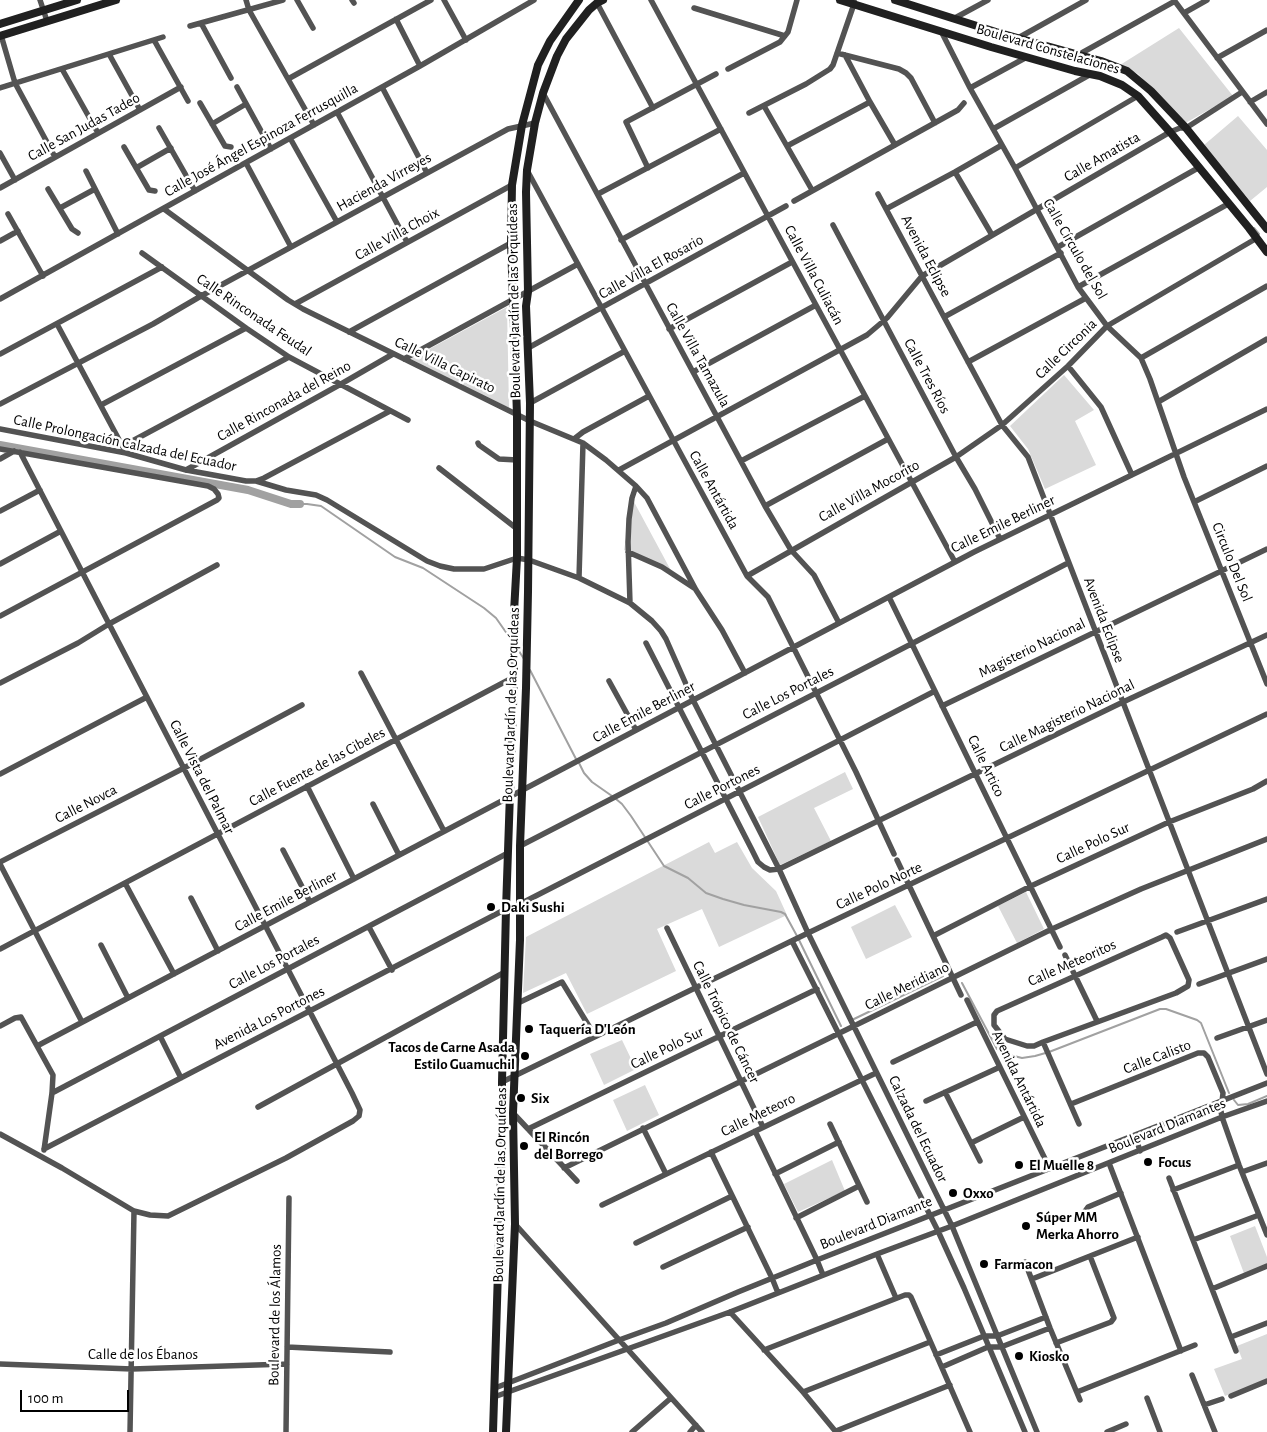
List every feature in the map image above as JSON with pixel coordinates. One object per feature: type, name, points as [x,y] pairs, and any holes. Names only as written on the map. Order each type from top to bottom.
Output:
[{"type":"street","points":[[40,0],[47,21]]},
{"type":"street","points":[[0,24],[77,0]]},
{"type":"street","points":[[55,158],[15,83],[0,35],[116,0]]},
{"type":"street","points":[[246,0],[249,10],[314,125]]},
{"type":"street","points":[[190,26],[283,0]]},
{"type":"street","points":[[297,0],[313,28]]},
{"type":"street","points":[[288,79],[430,0]]},
{"type":"street","points":[[444,0],[466,40]]},
{"type":"street","name":"Calle José Ángel Espinoza Ferrusquilla","points":[[0,300],[420,66],[534,0]]},
{"type":"street","name":"Boulevard Jardín de las Orquídeas","points":[[493,1432],[502,1141],[506,909],[514,678],[513,646],[517,558],[518,415],[513,300],[512,185],[522,125],[538,66],[550,41],[579,0]]},
{"type":"street","name":"Calle Villa Culiacán","points":[[651,0],[955,562]]},
{"type":"street","points":[[728,69],[780,42],[788,32],[797,0]]},
{"type":"street","name":"Boulevard Constelaciones","points":[[840,0],[854,2],[991,47],[1113,81],[1138,96],[1171,132],[1267,252]]},
{"type":"street","name":"Boulevard Constelaciones","points":[[895,0],[996,32],[1101,61],[1127,71],[1151,91],[1183,128]]},
{"type":"street","points":[[953,19],[988,0]]},
{"type":"street","points":[[1018,38],[1086,0]]},
{"type":"street","points":[[1078,55],[1174,0],[1267,124]]},
{"type":"street","points":[[1184,13],[1207,0]]},
{"type":"street","points":[[600,1],[653,108]]},
{"type":"street","name":"Boulevard Jardín de las Orquídeas","points":[[506,1432],[515,1224],[513,1113],[520,940],[521,790],[527,649],[530,403],[526,306],[528,292],[527,170],[535,123],[550,73],[566,39],[589,10],[600,1]]},
{"type":"street","points":[[749,113],[806,84],[833,65],[854,2]]},
{"type":"street","points":[[694,8],[785,36]]},
{"type":"street","points":[[396,19],[420,66]]},
{"type":"street","points":[[201,23],[231,78]]},
{"type":"street","points":[[1217,58],[1267,30]]},
{"type":"street","name":"Calle Círculo del Sol","points":[[941,31],[1078,286],[1107,326],[1141,358],[1184,477]]},
{"type":"street","points":[[991,47],[996,32]]},
{"type":"street","points":[[0,88],[163,37]]},
{"type":"street","points":[[154,40],[188,101]]},
{"type":"street","points":[[837,53],[899,69],[906,73],[911,78],[935,123]]},
{"type":"street","points":[[108,54],[140,110]]},
{"type":"street","points":[[845,55],[895,145]]},
{"type":"street","points":[[970,88],[1027,57]]},
{"type":"street","points":[[62,69],[98,134]]},
{"type":"street","points":[[648,168],[626,122],[716,74]]},
{"type":"street","points":[[992,129],[1091,74]]},
{"type":"street","name":"Calle San Judas Tadeo","points":[[0,188],[181,87]]},
{"type":"street","points":[[237,87],[271,149]]},
{"type":"street","points":[[382,87],[428,173]]},
{"type":"street","name":"Calle Amatista","points":[[619,470],[867,335],[884,321],[922,276],[1171,132],[1183,128],[1242,92]]},
{"type":"street","points":[[1250,102],[1267,92]]},
{"type":"street","name":"Calle Villa Tamazula","points":[[544,93],[645,285],[765,506],[792,550],[814,575],[839,623]]},
{"type":"street","points":[[1015,168],[1138,96]]},
{"type":"street","points":[[787,146],[870,102]]},
{"type":"street","points":[[794,200],[958,110],[964,103]]},
{"type":"street","points":[[200,104],[225,146],[231,147]]},
{"type":"street","points":[[212,124],[246,104]]},
{"type":"street","points":[[764,106],[812,190]]},
{"type":"street","points":[[337,112],[407,242]]},
{"type":"street","name":"Hacienda Virreyes","points":[[0,404],[153,324],[508,129],[535,123]]},
{"type":"street","points":[[159,128],[195,191]]},
{"type":"street","points":[[1183,128],[1267,228]]},
{"type":"street","points":[[598,194],[721,129]]},
{"type":"street","points":[[290,138],[337,222]]},
{"type":"street","points":[[886,209],[1002,144]]},
{"type":"street","points":[[124,147],[149,190],[155,191]]},
{"type":"street","points":[[136,168],[171,148]]},
{"type":"street","points":[[0,152],[15,180]]},
{"type":"street","points":[[246,163],[291,247]]},
{"type":"street","points":[[944,317],[1198,168]]},
{"type":"street","name":"Calle Antártida","points":[[527,170],[746,576],[768,598],[878,820]]},
{"type":"street","points":[[86,171],[118,234]]},
{"type":"street","points":[[955,172],[992,235]]},
{"type":"street","points":[[621,240],[744,173]]},
{"type":"street","name":"Calle Villa Choix","points":[[295,304],[512,185]]},
{"type":"street","points":[[48,189],[72,229],[78,233]]},
{"type":"street","points":[[60,208],[95,189]]},
{"type":"street","name":"Avenida Eclipse","points":[[878,194],[1002,425],[1028,457],[1267,1074]]},
{"type":"street","points":[[1078,286],[1228,204]]},
{"type":"street","name":"Calle Villa El Rosario","points":[[528,348],[602,309],[786,206]]},
{"type":"street","name":"Calle Villa Capirato","points":[[164,208],[295,304],[404,360],[530,421],[583,443],[619,470],[647,498],[696,590],[722,630],[745,673]]},
{"type":"street","points":[[8,214],[42,276]]},
{"type":"street","name":"Calle Tres Ríos","points":[[833,225],[956,457],[975,489],[1000,540]]},
{"type":"street","points":[[0,241],[18,231]]},
{"type":"street","name":"Calle Circonia","points":[[1002,425],[1068,366],[1107,326],[1257,238]]},
{"type":"street","points":[[349,332],[512,243]]},
{"type":"street","name":"Calle Rinconada Feudal","points":[[142,253],[246,328],[290,357],[408,420]]},
{"type":"street","points":[[669,328],[792,262]]},
{"type":"street","points":[[404,360],[578,264]]},
{"type":"street","points":[[0,354],[162,268]]},
{"type":"street","points":[[1141,358],[1267,286]]},
{"type":"street","points":[[968,362],[1086,298]]},
{"type":"street","points":[[693,372],[816,305]]},
{"type":"street","points":[[56,324],[126,453]]},
{"type":"street","points":[[101,405],[246,328]]},
{"type":"street","points":[[1158,402],[1267,339]]},
{"type":"street","points":[[530,403],[625,351]]},
{"type":"street","name":"Calle Rinconada del Reino","points":[[186,470],[393,354]]},
{"type":"street","points":[[123,446],[290,357]]},
{"type":"street","points":[[1068,366],[1101,407],[1132,475]]},
{"type":"street","points":[[574,439],[583,432],[649,396]]},
{"type":"street","points":[[741,461],[865,396]]},
{"type":"street","name":"Calle Emile Berliner","points":[[37,1046],[955,562],[1267,409]]},
{"type":"street","points":[[256,481],[390,411]]},
{"type":"street","name":"Calle Villa Mocorito","points":[[746,576],[956,457],[1002,425]]},
{"type":"street","name":"Calle Prolongación Calzada del Ecuador","points":[[0,429],[126,453],[186,470],[246,482],[256,481],[316,496],[326,500],[427,561],[440,566],[454,569],[484,568],[517,558]]},
{"type":"street","points":[[765,506],[888,439]]},
{"type":"street","points":[[478,443],[499,459],[517,460]]},
{"type":"street","points":[[579,578],[583,443]]},
{"type":"street","name":"Calle Prolongación Calzada del Ecuador","points":[[0,449],[214,489],[218,494],[219,498],[217,500],[83,572]]},
{"type":"street","points":[[0,458],[17,451]]},
{"type":"street","name":"Calle Vista del Palmar","points":[[17,451],[40,490],[83,572],[310,1011],[359,1107],[360,1113],[353,1121],[286,1158],[168,1216],[134,1212]]},
{"type":"street","points":[[1194,502],[1267,466]]},
{"type":"street","points":[[439,468],[516,528]]},
{"type":"street","name":"Circulo Del Sol","points":[[1184,477],[1267,684]]},
{"type":"street","points":[[630,603],[629,519],[636,486]]},
{"type":"street","points":[[0,511],[40,490]]},
{"type":"street","points":[[0,564],[61,531]]},
{"type":"street","name":"Magisterio Nacional","points":[[942,706],[1267,549]]},
{"type":"street","points":[[628,552],[662,567],[696,590]]},
{"type":"street","name":"Calzada del Ecuador","points":[[517,558],[579,578],[630,603],[652,621],[666,639],[693,700],[779,869],[808,933],[952,1226],[1037,1432]]},
{"type":"street","name":"Calle Los Portales","points":[[520,846],[1068,563]]},
{"type":"street","points":[[0,683],[78,643],[109,624],[218,565]]},
{"type":"street","points":[[0,616],[83,572]]},
{"type":"street","name":"Calle Artico","points":[[889,597],[1060,947]]},
{"type":"street","name":"Calle Magisterio Nacional","points":[[878,820],[1267,635]]},
{"type":"street","points":[[646,644],[758,862],[770,870],[779,869],[878,820],[894,854]]},
{"type":"street","points":[[361,673],[444,831]]},
{"type":"street","name":"Calle Fuente de las Cibeles","points":[[0,949],[514,678]]},
{"type":"street","points":[[609,681],[636,730]]},
{"type":"street","name":"Calle Portones","points":[[520,904],[935,691]]},
{"type":"street","points":[[0,774],[147,697]]},
{"type":"street","name":"Calle Novca","points":[[0,863],[302,705]]},
{"type":"street","name":"Calle Polo Norte","points":[[502,1082],[808,933],[1267,714]]},
{"type":"street","name":"Calle Polo Sur","points":[[933,936],[1030,886],[1169,822],[1253,789],[1267,781]]},
{"type":"street","points":[[307,786],[354,879]]},
{"type":"street","points":[[373,804],[399,855]]},
{"type":"street","name":"Calle Meridiano","points":[[564,1168],[1052,929],[1141,889],[1267,839]]},
{"type":"street","points":[[283,850],[310,902]]},
{"type":"street","name":"Calle Los Portales","points":[[52,1093],[508,853]]},
{"type":"street","points":[[897,860],[961,994]]},
{"type":"street","points":[[0,863],[82,1022]]},
{"type":"street","points":[[125,883],[174,974]]},
{"type":"street","points":[[191,898],[218,950]]},
{"type":"street","points":[[1177,932],[1267,898]]},
{"type":"street","name":"Avenida Los Portones","points":[[44,1149],[392,970],[506,909]]},
{"type":"street","points":[[369,927],[392,970]]},
{"type":"street","name":"Calle Trópico de Cáncer","points":[[667,928],[763,1127]]},
{"type":"street","name":"Calle Meteoritos","points":[[1044,1045],[1027,1046],[1005,1039],[994,1025],[994,1015],[1006,1007],[1074,975],[1166,935],[1170,938],[1189,980],[1188,986],[1097,1021]]},
{"type":"street","name":"Calzada del Ecuador","points":[[792,941],[938,1231],[1025,1432]]},
{"type":"street","points":[[101,945],[128,998]]},
{"type":"street","points":[[1065,955],[1097,1021],[1044,1045],[1079,1124]]},
{"type":"street","points":[[1199,984],[1267,959]]},
{"type":"street","points":[[258,1107],[505,972]]},
{"type":"street","points":[[518,1003],[562,982],[595,1036]]},
{"type":"street","name":"Calle Polo Sur","points":[[528,1129],[817,988]]},
{"type":"street","name":"Avenida Antártida","points":[[967,1000],[1050,1169]]},
{"type":"street","points":[[0,1026],[19,1017],[22,1018],[53,1075],[44,1149],[41,1157]]},
{"type":"street","points":[[1217,1038],[1267,1020]]},
{"type":"street","points":[[893,1062],[977,1022]]},
{"type":"street","points":[[160,1036],[181,1078]]},
{"type":"street","name":"Calle Calisto","points":[[1071,1104],[1201,1052],[1208,1057],[1223,1094],[1222,1100]]},
{"type":"street","points":[[926,1101],[1000,1067]]},
{"type":"street","name":"Calle Meteoro","points":[[778,1293],[711,1152],[876,1073]]},
{"type":"street","name":"Boulevard Diamante","points":[[495,1388],[666,1323],[944,1209],[1267,1083]]},
{"type":"street","points":[[945,1092],[980,1161]]},
{"type":"street","points":[[1222,1100],[1222,1117],[1267,1235]]},
{"type":"street","name":"Boulevard Diamantes","points":[[938,1231],[1222,1117],[1267,1101]]},
{"type":"street","points":[[513,1113],[577,1182]]},
{"type":"street","points":[[970,1143],[1024,1117]]},
{"type":"street","points":[[830,1124],[867,1202]]},
{"type":"street","points":[[643,1128],[666,1174]]},
{"type":"street","points":[[755,1131],[818,1260],[823,1275]]},
{"type":"street","points":[[0,1134],[62,1168],[134,1212],[130,1432]]},
{"type":"street","points":[[1135,1135],[1140,1151]]},
{"type":"street","points":[[775,1174],[839,1142]]},
{"type":"street","points":[[602,1205],[711,1152]]},
{"type":"street","points":[[1109,1163],[1181,1351]]},
{"type":"street","points":[[1242,1172],[1267,1163]]},
{"type":"street","points":[[1173,1190],[1239,1165]]},
{"type":"street","points":[[1168,1178],[1194,1240],[1236,1351]]},
{"type":"street","points":[[796,1218],[860,1186]]},
{"type":"street","points":[[1083,1214],[1088,1207],[1121,1193]]},
{"type":"street","points":[[636,1243],[732,1196]]},
{"type":"street","name":"Boulevard de los Álamos","points":[[286,1432],[289,1198]]},
{"type":"street","points":[[1194,1240],[1259,1215]]},
{"type":"street","points":[[515,1224],[702,1432]]},
{"type":"street","points":[[663,1268],[748,1227]]},
{"type":"street","name":"Boulevard Diamante","points":[[494,1397],[730,1312],[938,1231]]},
{"type":"street","points":[[1032,1279],[1138,1237]]},
{"type":"street","points":[[877,1254],[896,1298]]},
{"type":"street","points":[[1056,1343],[1111,1322],[1114,1318],[1090,1256]]},
{"type":"street","points":[[1025,1262],[1080,1400]]},
{"type":"street","points":[[1212,1289],[1267,1266]]},
{"type":"street","points":[[964,1288],[976,1284]]},
{"type":"street","points":[[764,1350],[896,1298],[909,1295],[970,1432]]},
{"type":"street","points":[[730,1312],[803,1392],[836,1432],[950,1386]]},
{"type":"street","points":[[936,1355],[984,1336],[997,1336],[1046,1317]]},
{"type":"street","points":[[1231,1337],[1267,1323]]},
{"type":"street","points":[[942,1366],[988,1347],[1001,1347],[1050,1328]]},
{"type":"street","points":[[803,1392],[930,1342]]},
{"type":"street","points":[[1077,1392],[1195,1345]]},
{"type":"street","points":[[287,1348],[390,1352]]},
{"type":"street","name":"Calle de los Ébanos","points":[[0,1364],[132,1369],[286,1364]]},
{"type":"street","points":[[1192,1375],[1215,1432]]},
{"type":"street","points":[[1231,1396],[1267,1381]]},
{"type":"street","points":[[632,1432],[671,1398]]},
{"type":"street","points":[[1147,1398],[1160,1432]]},
{"type":"street","points":[[1204,1405],[1222,1399]]},
{"type":"street","points":[[1019,1418],[1029,1414]]},
{"type":"street","points":[[1108,1432],[1126,1424]]},
{"type":"street","points":[[690,1432],[696,1425]]},
{"type":"shaded area","points":[[1179,28],[1233,96],[1182,125],[1138,74],[1120,65]]},
{"type":"shaded area","points":[[1238,116],[1267,150],[1267,187],[1250,201],[1204,145]]},
{"type":"shaded area","points":[[507,307],[509,408],[409,360]]},
{"type":"shaded area","points":[[1064,375],[1094,410],[1075,421],[1096,465],[1045,489],[1028,449],[1010,426]]},
{"type":"shaded area","points":[[633,500],[675,578],[653,562],[624,550]]},
{"type":"shaded area","points":[[845,772],[853,789],[814,808],[831,841],[780,865],[758,817]]},
{"type":"shaded area","points":[[709,842],[715,853],[737,842],[752,868],[776,891],[787,915],[719,947],[702,909],[657,929],[676,971],[587,1014],[566,973],[523,993],[526,937]]},
{"type":"shaded area","points":[[1026,892],[1044,929],[1017,943],[998,906]]},
{"type":"shaded area","points":[[895,905],[912,937],[866,959],[851,927]]},
{"type":"shaded area","points":[[622,1040],[636,1069],[604,1085],[590,1054]]},
{"type":"shaded area","points":[[645,1085],[659,1115],[627,1131],[613,1100]]},
{"type":"shaded area","points":[[832,1160],[845,1191],[798,1212],[784,1184]]},
{"type":"shaded area","points":[[1255,1226],[1267,1257],[1267,1268],[1245,1276],[1230,1236]]},
{"type":"shaded area","points":[[1267,1334],[1267,1380],[1225,1396],[1214,1369],[1242,1359],[1237,1346]]},
{"type":"waterway","points":[[1254,228],[1259,234]]},
{"type":"waterway","points":[[0,445],[248,490],[291,504],[300,504]]},
{"type":"waterway","points":[[300,504],[321,506],[395,557],[423,568],[484,608],[496,618],[510,638]]},
{"type":"waterway","points":[[517,648],[524,659]]},
{"type":"waterway","points":[[530,670],[576,759]]},
{"type":"waterway","points":[[579,763],[584,773],[592,782],[612,796]]},
{"type":"waterway","points":[[616,799],[631,816],[664,866],[688,878],[706,893],[744,905],[785,914],[797,936]]},
{"type":"waterway","points":[[799,940],[841,1026]]},
{"type":"waterway","points":[[854,1019],[943,976]]},
{"type":"waterway","points":[[962,983],[997,1049],[1006,1054],[1022,1058],[1049,1052],[1160,1009],[1166,1009],[1197,1020],[1201,1023],[1229,1093]]},
{"type":"waterway","points":[[1234,1100],[1238,1105],[1248,1104],[1267,1096]]},
{"type":"place","name":"Daki Sushi","points":[[491,907]]},
{"type":"place","name":"Taquería D'León","points":[[529,1029]]},
{"type":"place","name":"Tacos de Carne Asada Estilo Guamuchil","points":[[525,1056]]},
{"type":"place","name":"Six","points":[[521,1098]]},
{"type":"place","name":"El Rincón del Borrego","points":[[524,1146]]},
{"type":"place","name":"Focus","points":[[1148,1162]]},
{"type":"place","name":"El Muelle 8","points":[[1019,1165]]},
{"type":"place","name":"Oxxo","points":[[953,1193]]},
{"type":"place","name":"Súper MM Merka Ahorro","points":[[1026,1226]]},
{"type":"place","name":"Farmacon","points":[[984,1264]]},
{"type":"place","name":"Kiosko","points":[[1019,1356]]}]
